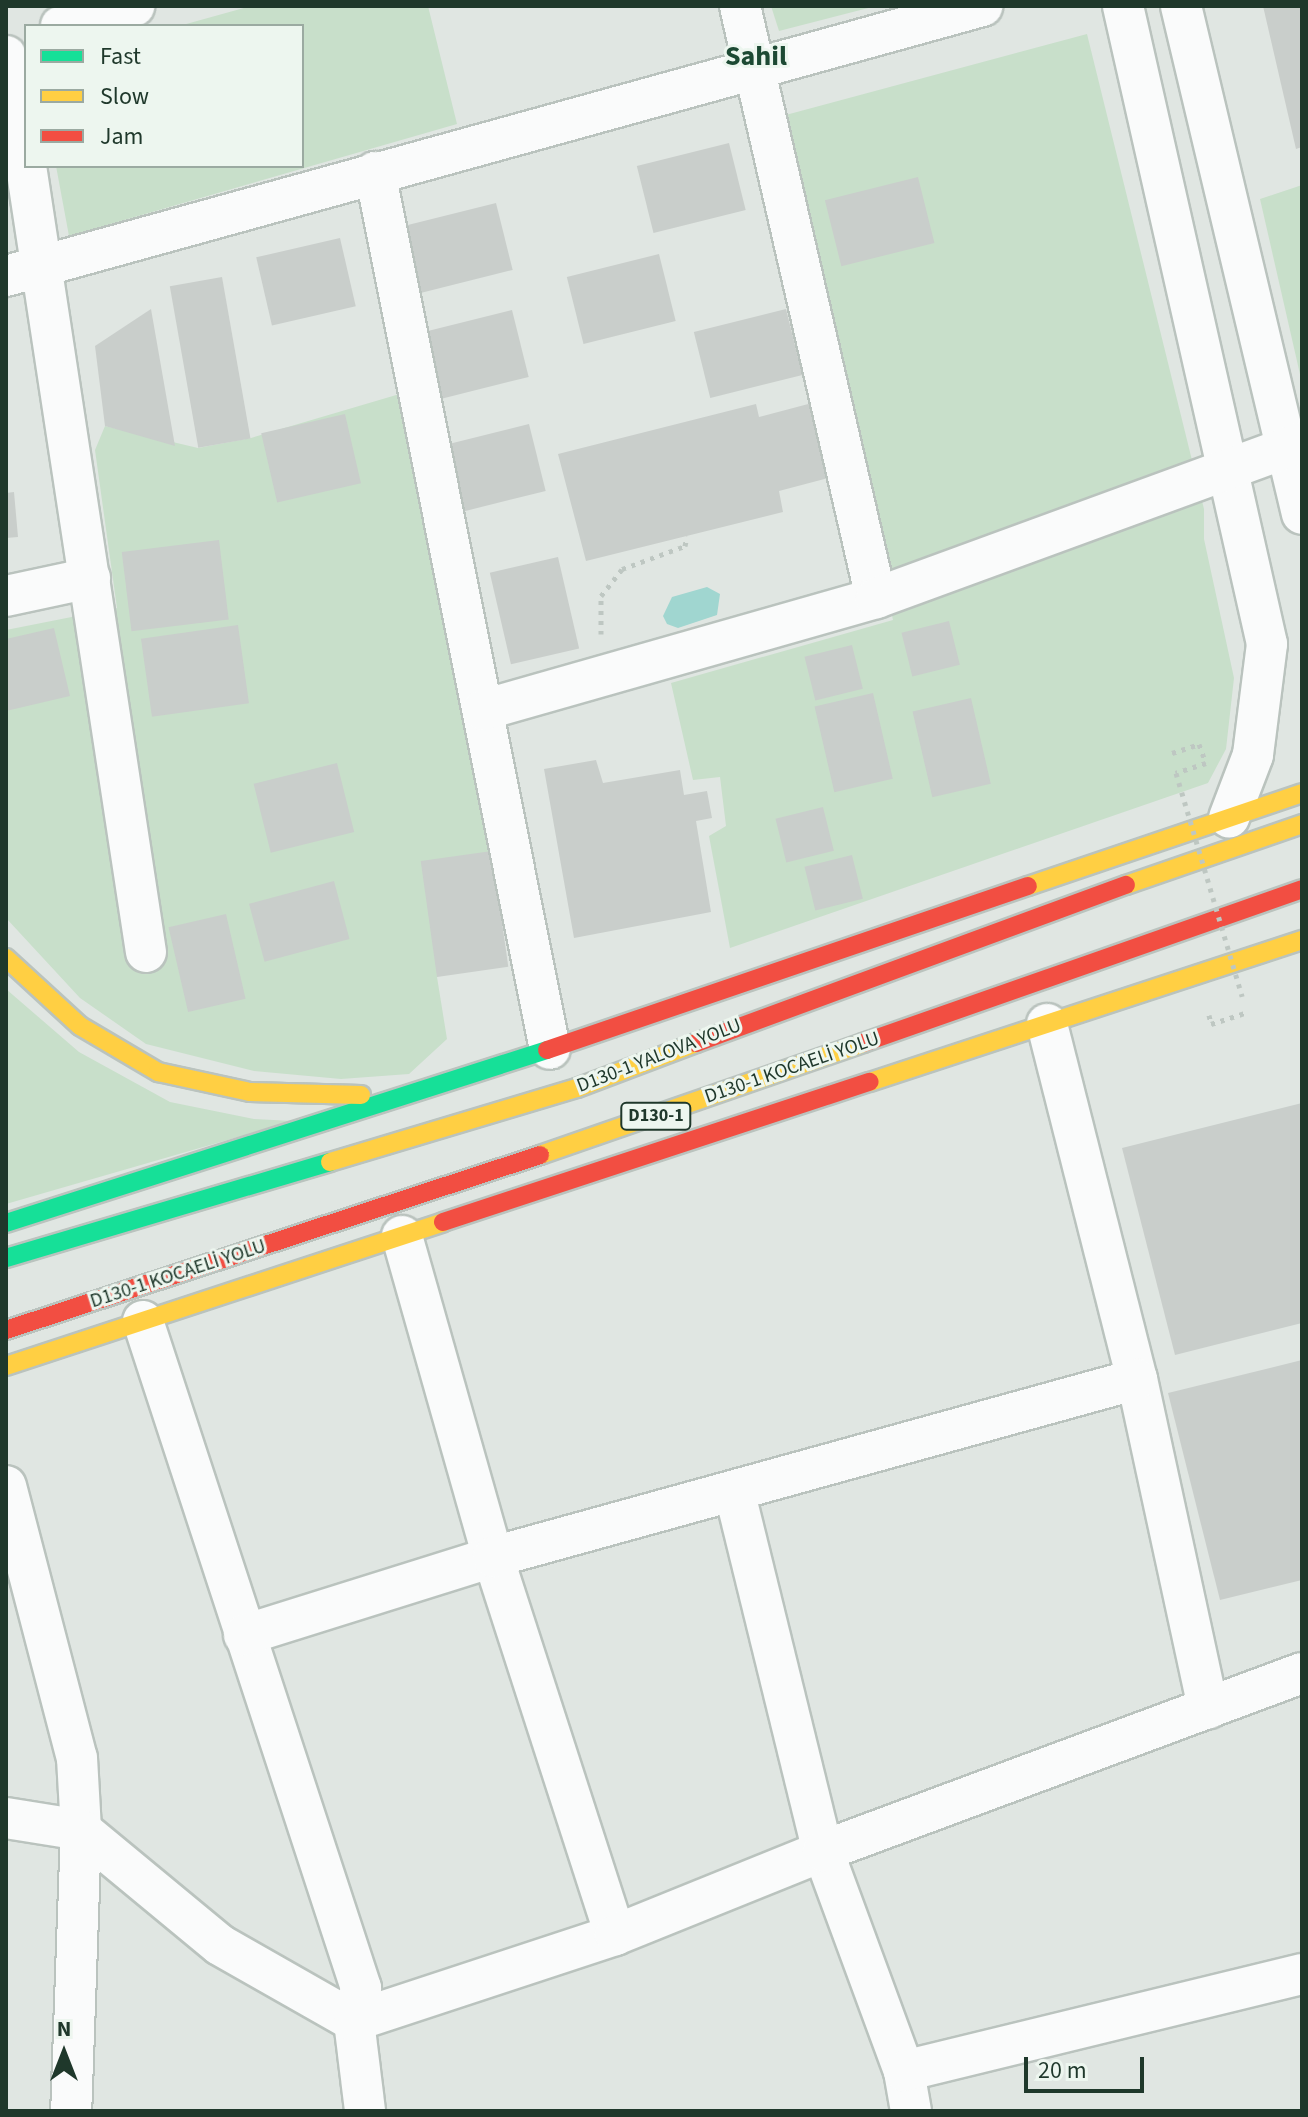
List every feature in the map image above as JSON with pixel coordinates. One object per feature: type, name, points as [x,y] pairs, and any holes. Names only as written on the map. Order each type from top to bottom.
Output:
[{"type":"highway","points":[[6,1223],[550,1049],[1302,793]]},
{"type":"highway","name":"D130-1 YALOVA YOLU","points":[[6,1258],[577,1088],[960,942],[1302,824]]},
{"type":"highway","name":"D130-1 KOCAELİ YOLU","points":[[6,1330],[613,1131],[1302,889]]},
{"type":"highway","points":[[6,1366],[1302,940]]},
{"type":"highway","points":[[6,958],[118,1053],[158,1072],[250,1092],[335,1098],[419,1087],[550,1049],[960,942]]},
{"type":"highway","points":[[143,1321],[613,1131]]},
{"type":"street","points":[[68,24],[134,6]]},
{"type":"street","points":[[740,6],[876,598]]},
{"type":"street","points":[[6,276],[755,65],[982,6]]},
{"type":"street","points":[[1123,6],[1230,468],[1267,644],[1253,755],[1229,818]]},
{"type":"street","points":[[1181,6],[1294,445],[1302,514]]},
{"type":"street","points":[[6,56],[24,154]]},
{"type":"street","points":[[27,168],[45,265],[146,952]]},
{"type":"street","points":[[375,172],[550,1049]]},
{"type":"street","points":[[483,710],[876,598],[1294,445]]},
{"type":"street","points":[[6,596],[90,578]]},
{"type":"street","points":[[1047,1024],[1137,1379],[1208,1708]]},
{"type":"street","points":[[402,1236],[493,1557],[615,1935]]},
{"type":"street","points":[[143,1321],[361,1988],[354,2021],[365,2111]]},
{"type":"street","points":[[244,1635],[493,1557],[735,1494],[1137,1379]]},
{"type":"street","points":[[6,1486],[77,1758],[81,1830],[71,2111]]},
{"type":"street","points":[[735,1494],[823,1851],[904,2071],[911,2111]]},
{"type":"street","points":[[6,1818],[81,1830],[220,1945],[354,2021],[615,1935],[823,1851],[1302,1673]]},
{"type":"street","points":[[904,2071],[1302,1974]]},
{"type":"path","points":[[609,674],[598,614],[601,596],[622,569],[685,546],[687,536]]},
{"type":"path","points":[[1172,753],[1199,744],[1206,763],[1176,773],[1242,996]]},
{"type":"green space","points":[[251,6],[428,6],[457,124],[69,236],[56,168],[304,168],[304,24],[186,24]]},
{"type":"green space","points":[[771,6],[876,6],[779,31]]},
{"type":"green space","points":[[1087,34],[1204,509],[1204,539],[1234,678],[1226,749],[1208,783],[730,948],[709,836],[726,826],[720,777],[693,780],[671,683],[893,620],[782,116]]},
{"type":"green space","points":[[1302,185],[1302,383],[1260,199]]},
{"type":"green space","points":[[403,393],[492,851],[437,977],[447,1039],[409,1074],[341,1079],[254,1071],[146,1044],[80,998],[6,918],[6,630],[117,608],[95,450],[105,426],[198,448],[251,438]]},
{"type":"green space","points":[[6,989],[79,1052],[170,1102],[254,1119],[293,1121],[6,1204]]},
{"type":"water","points":[[707,587],[720,594],[717,615],[678,628],[667,624],[663,616],[672,597]]},
{"type":"building","points":[[1263,6],[1302,6],[1302,147],[1296,149]]},
{"type":"building","points":[[729,143],[746,210],[654,233],[637,166]]},
{"type":"building","points":[[918,177],[934,243],[841,266],[825,200]]},
{"type":"building","points":[[496,203],[513,270],[421,293],[404,226]]},
{"type":"building","points":[[340,238],[356,306],[272,326],[256,257]]},
{"type":"building","points":[[659,254],[676,321],[584,344],[567,277]]},
{"type":"building","points":[[222,277],[250,439],[198,448],[170,286]]},
{"type":"building","points":[[151,309],[175,446],[105,426],[95,346]]},
{"type":"building","points":[[786,309],[802,375],[710,398],[694,332]]},
{"type":"building","points":[[512,310],[529,377],[436,400],[419,333]]},
{"type":"building","points":[[812,403],[832,477],[779,491],[783,512],[586,561],[558,454],[756,404],[759,417]]},
{"type":"building","points":[[345,414],[361,483],[277,503],[261,433]]},
{"type":"building","points":[[529,424],[546,491],[454,514],[437,447]]},
{"type":"building","points":[[14,492],[18,537],[6,538],[6,493]]},
{"type":"building","points":[[219,540],[229,619],[131,631],[122,552]]},
{"type":"building","points":[[558,557],[579,649],[511,664],[490,573]]},
{"type":"building","points":[[949,621],[960,665],[912,677],[901,633]]},
{"type":"building","points":[[238,625],[249,703],[152,717],[141,639]]},
{"type":"building","points":[[54,628],[70,696],[6,711],[6,639]]},
{"type":"building","points":[[852,645],[863,689],[815,701],[804,657]]},
{"type":"building","points":[[873,693],[893,779],[834,792],[815,706]]},
{"type":"building","points":[[971,698],[991,784],[932,797],[913,711]]},
{"type":"building","points":[[596,760],[603,783],[680,770],[684,795],[707,791],[712,818],[696,821],[711,912],[574,938],[544,769]]},
{"type":"building","points":[[337,763],[354,832],[271,853],[254,784]]},
{"type":"building","points":[[823,807],[834,851],[786,863],[775,819]]},
{"type":"building","points":[[492,851],[508,967],[437,977],[421,861]]},
{"type":"building","points":[[852,855],[863,899],[815,911],[804,867]]},
{"type":"building","points":[[334,881],[350,939],[265,962],[249,904]]},
{"type":"building","points":[[226,914],[246,999],[188,1012],[169,927]]},
{"type":"building","points":[[1302,1103],[1302,1323],[1175,1355],[1122,1148]]},
{"type":"building","points":[[1302,1360],[1302,1580],[1220,1600],[1168,1393]]},
{"type":"traffic: fast","points":[[6,1223],[547,1050]]},
{"type":"traffic: fast","points":[[6,1258],[330,1162]]},
{"type":"traffic: slow","points":[[1028,886],[1302,793]]},
{"type":"traffic: slow","points":[[1126,885],[1302,824]]},
{"type":"traffic: slow","points":[[870,1082],[1302,940]]},
{"type":"traffic: slow","points":[[6,958],[80,1026],[158,1072],[250,1092],[361,1095]]},
{"type":"traffic: slow","points":[[330,1162],[577,1088],[696,1043]]},
{"type":"traffic: slow","points":[[540,1155],[863,1043]]},
{"type":"traffic: slow","points":[[6,1366],[443,1222]]},
{"type":"traffic: jam","points":[[696,1043],[1126,885]]},
{"type":"traffic: jam","points":[[547,1050],[1028,886]]},
{"type":"traffic: jam","points":[[863,1043],[1302,889]]},
{"type":"traffic: jam","points":[[443,1222],[870,1082]]},
{"type":"traffic: jam","points":[[6,1330],[540,1155]]},
{"type":"district","name":"Sahil","points":[[756,56]]}]
